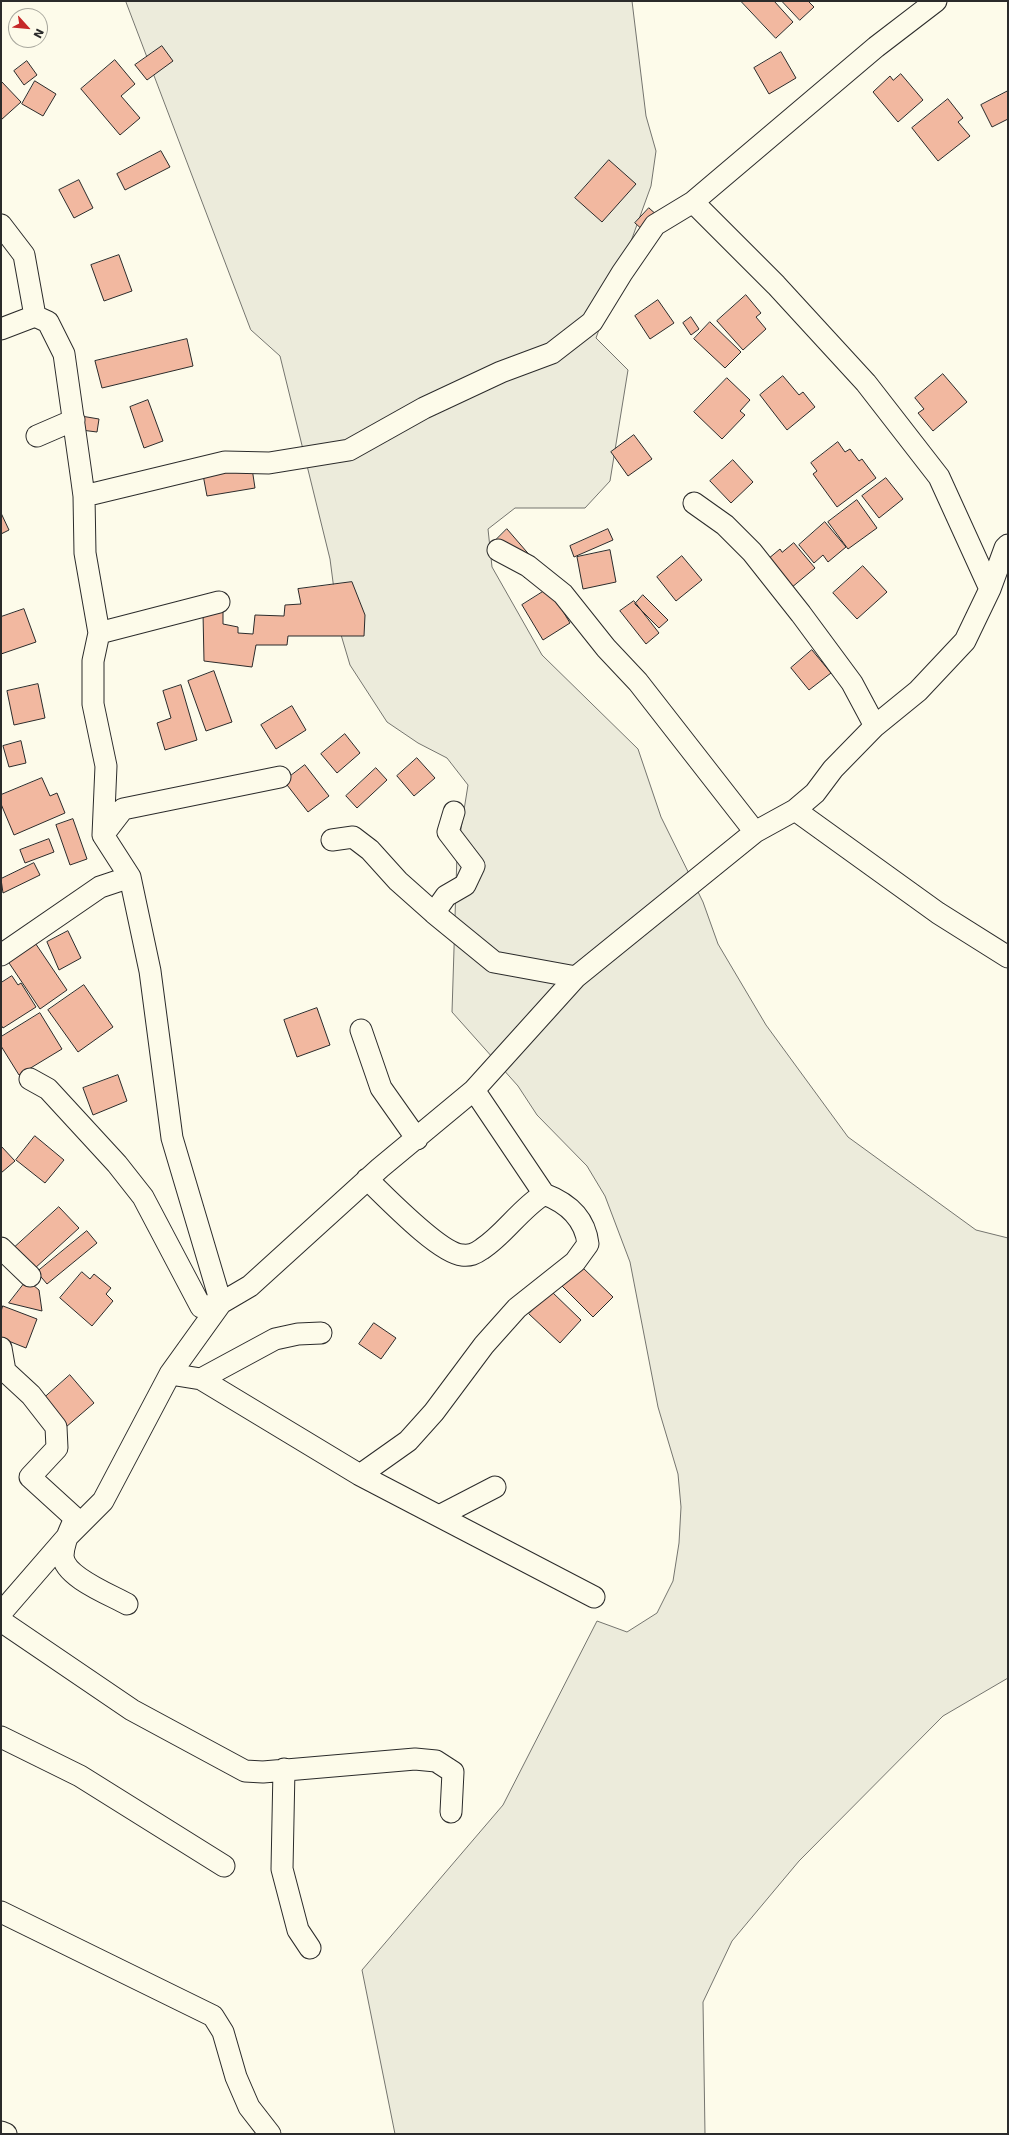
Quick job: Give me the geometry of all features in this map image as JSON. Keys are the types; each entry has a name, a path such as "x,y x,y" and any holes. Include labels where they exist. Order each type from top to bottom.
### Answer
{"street":[{"path":"84,496 225,462 270,463 349,450 424,408 501,372 552,353 592,322 622,273 655,225 693,202 876,47 936,1"},
{"path":"693,202 776,285 866,383 939,477 990,589"},
{"path":"1,225 24,255 35,316"},
{"path":"1,329 35,316 48,322 64,354 84,496 85,553 99,633 93,661 93,704 106,766 103,835 130,877 150,971 172,1138 220,1303"},
{"path":"38,436 74,420"},
{"path":"694,503 725,525 752,552 801,614 852,683 875,726"},
{"path":"30,1079 48,1089 117,1164 143,1197 201,1307 220,1303 250,1286 367,1179 474,1090 576,977 755,832 795,810 815,793 832,769 875,726 918,691 965,641 990,589 1005,548 1008,545"},
{"path":"498,550 528,566 563,594 606,648 638,682 755,832"},
{"path":"99,633 219,602"},
{"path":"103,835 123,810 280,777"},
{"path":"795,810 938,913 1008,957"},
{"path":"434,913 446,896 465,885 474,866 448,832 454,812"},
{"path":"332,840 353,837 370,850 398,881 434,913 494,962 576,977"},
{"path":"1,954 100,887 130,877"},
{"path":"361,1030 381,1088 416,1139"},
{"path":"360,1475 408,1441 434,1412 484,1346 517,1308 575,1262 588,1244 586,1230 577,1215 556,1199 544,1194 474,1090"},
{"path":"367,1179 439,1244 453,1253 461,1255 472,1255 483,1248 529,1204 544,1194"},
{"path":"1,1248 30,1276"},
{"path":"1,1613 66,1538 103,1501 170,1374 220,1303"},
{"path":"201,1379 275,1339 298,1334 321,1333"},
{"path":"1,1348 3,1370 31,1395 56,1427 57,1448 30,1477 75,1518 66,1538 63,1558 72,1574 127,1604"},
{"path":"170,1374 201,1379 360,1475 594,1597"},
{"path":"439,1516 494,1487"},
{"path":"1,1621 132,1710 245,1771 263,1772 415,1759 436,1761 453,1772 452,1812"},
{"path":"1,1738 80,1776 224,1866"},
{"path":"284,1769 282,1870 298,1930 310,1948"},
{"path":"1,1912 213,2016 223,2032 236,2077 249,2107 270,2134"},
{"path":"1,2132 6,2134"}],"shaded area":[{"path":"126,1 632,1 646,116 656,151 651,186 596,338 628,370 610,481 585,508 515,508 488,529 492,567 542,655 638,749 661,817 703,902 718,944 766,1025 848,1137 976,1230 1008,1238 1008,1678 943,1716 799,1861 732,1941 703,2002 705,2134 395,2134 362,1970 503,1805 597,1621 627,1632 657,1613 673,1581 679,1543 681,1507 678,1474 658,1407 630,1262 605,1196 587,1166 537,1115 518,1086 452,1012 457,854 468,785 447,758 418,743 387,722 350,665 339,628 330,559 280,356 251,330"}],"building":[{"path":"741,1 774,1 793,22 776,38"},
{"path":"782,1 808,1 814,7 800,20"},
{"path":"162,46 173,61 147,80 135,65"},
{"path":"781,52 796,78 769,94 754,68"},
{"path":"115,60 135,84 121,96 140,118 120,135 81,89"},
{"path":"27,61 37,75 24,85 14,71"},
{"path":"901,74 923,100 898,122 873,92 890,76 893,80"},
{"path":"1,81 21,102 1,120"},
{"path":"35,81 56,94 43,116 22,104"},
{"path":"1008,91 1008,119 992,127 981,105"},
{"path":"948,99 963,118 958,122 970,136 938,161 912,128"},
{"path":"161,151 170,167 125,190 117,174"},
{"path":"609,160 636,184 602,222 575,198"},
{"path":"79,180 93,208 74,218 59,190"},
{"path":"649,208 668,225 654,240 635,223"},
{"path":"119,255 132,291 104,301 91,265"},
{"path":"746,295 761,313 756,317 766,329 743,350 717,321"},
{"path":"658,300 674,323 650,339 635,316"},
{"path":"691,317 699,329 691,335 683,323"},
{"path":"710,322 741,352 725,368 694,339"},
{"path":"187,339 193,366 102,388 95,361"},
{"path":"943,374 967,402 933,431 918,413 924,409 915,398"},
{"path":"783,376 799,395 803,392 815,407 787,430 760,395"},
{"path":"727,378 750,400 740,411 745,415 722,439 694,412"},
{"path":"148,400 163,441 144,448 130,407"},
{"path":"75,415 99,419 97,432 73,429"},
{"path":"634,435 652,459 628,476 611,452"},
{"path":"838,442 845,452 850,449 859,461 862,459 876,478 837,507 813,474 817,471 811,463"},
{"path":"250,455 255,488 207,496 201,464"},
{"path":"733,460 753,482 731,503 710,481"},
{"path":"886,478 903,499 879,518 862,496"},
{"path":"857,500 877,528 848,549 828,522"},
{"path":"1,513 9,530 1,534"},
{"path":"825,522 846,547 828,562 823,555 814,563 799,545"},
{"path":"507,529 539,566 525,578 494,542"},
{"path":"608,529 613,540 574,557 570,546"},
{"path":"794,543 815,568 785,593 762,564 780,549 782,552"},
{"path":"610,550 616,582 583,589 577,557"},
{"path":"682,556 702,580 676,601 657,577"},
{"path":"863,566 887,592 857,619 833,593"},
{"path":"352,582 365,615 364,636 288,636 287,645 256,645 252,667 204,661 203,613 223,610 223,624 238,627 238,633 253,634 255,615 284,616 285,605 301,604 298,589"},
{"path":"549,588 570,623 543,640 522,605"},
{"path":"643,595 668,620 659,628 635,604"},
{"path":"634,601 659,633 646,644 620,611"},
{"path":"24,609 36,642 1,654 1,617"},
{"path":"812,650 831,673 809,690 791,668"},
{"path":"214,671 232,722 206,731 188,681"},
{"path":"38,684 45,718 14,725 7,691"},
{"path":"181,685 197,740 165,750 157,723 171,718 163,691"},
{"path":"292,706 306,730 276,749 261,725"},
{"path":"345,734 360,753 337,773 321,754"},
{"path":"21,741 26,763 9,767 3,746"},
{"path":"417,758 435,778 414,796 397,776"},
{"path":"305,765 329,796 308,812 284,781"},
{"path":"376,768 387,780 357,808 346,796"},
{"path":"42,778 50,796 57,793 65,813 14,835 1,804 1,795"},
{"path":"73,819 87,859 70,865 56,825"},
{"path":"49,839 54,852 25,863 20,850"},
{"path":"34,863 40,875 3,893 1,879"},
{"path":"25,928 67,990 40,1009 1,951"},
{"path":"68,931 81,958 59,970 47,942"},
{"path":"12,976 18,985 21,983 36,1007 3,1028 1,1025 1,983"},
{"path":"84,985 113,1027 78,1052 48,1010"},
{"path":"317,1008 330,1045 297,1057 284,1020"},
{"path":"40,1013 62,1049 19,1075 1,1046 1,1037"},
{"path":"118,1075 127,1101 93,1115 83,1088"},
{"path":"35,1136 64,1160 45,1183 16,1160"},
{"path":"1,1146 15,1161 1,1173"},
{"path":"59,1207 79,1228 34,1269 15,1247"},
{"path":"87,1231 97,1243 47,1284 37,1272"},
{"path":"581,1266 613,1297 593,1317 562,1286"},
{"path":"82,1272 90,1279 94,1274 111,1288 106,1294 113,1301 92,1326 60,1298"},
{"path":"27,1280 39,1290 42,1311 9,1303"},
{"path":"551,1291 581,1320 560,1343 529,1314"},
{"path":"3,1306 37,1319 26,1348 1,1338 1,1312"},
{"path":"374,1323 396,1338 381,1359 359,1344"},
{"path":"70,1375 94,1403 66,1427 43,1399"}]}
